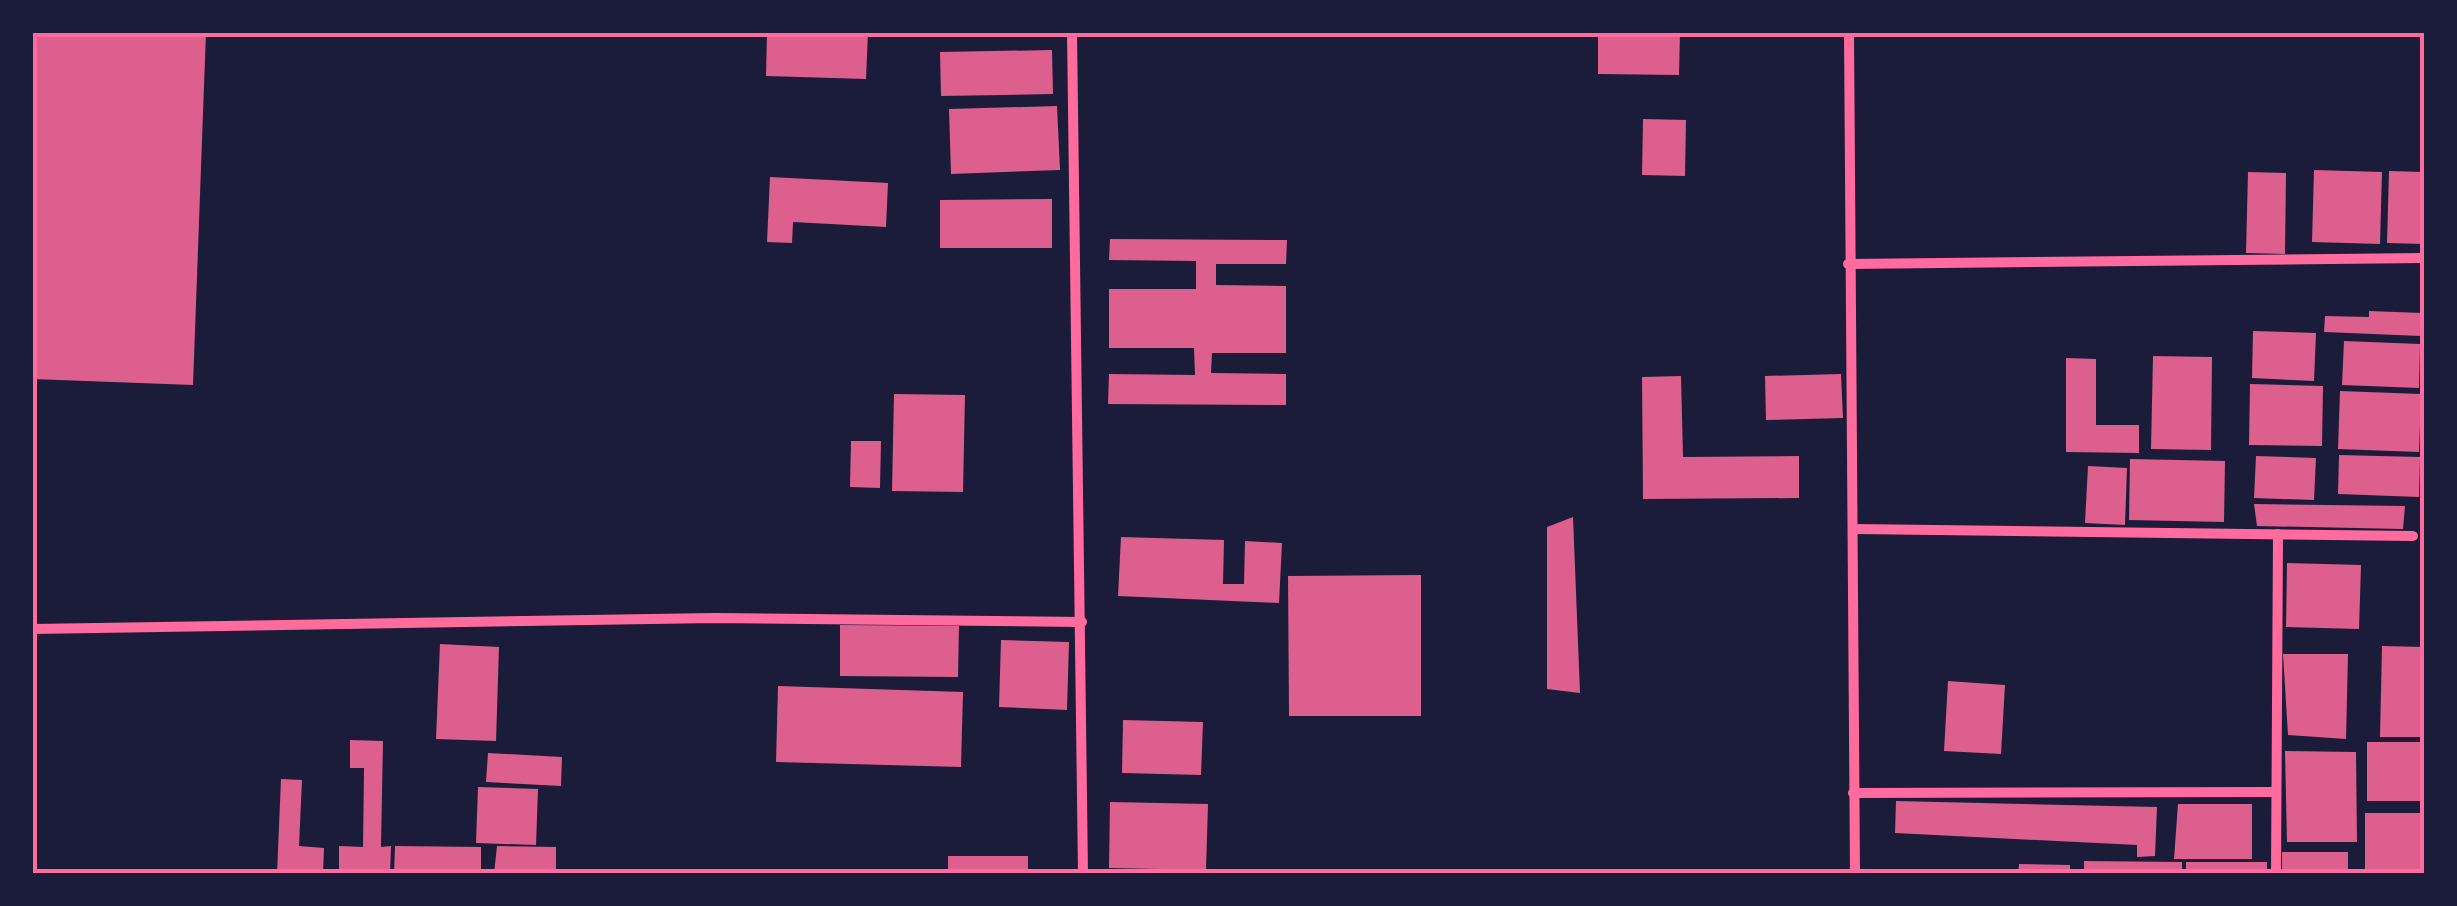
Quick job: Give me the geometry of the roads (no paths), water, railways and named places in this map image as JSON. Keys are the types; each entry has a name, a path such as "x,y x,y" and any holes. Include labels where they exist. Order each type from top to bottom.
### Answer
{"street":[{"path":"1072,32 1084,874"},
{"path":"1849,32 1848,264 1854,528 1850,610 1855,874"},
{"path":"1848,264 2424,258"},
{"path":"1854,528 2414,536"},
{"path":"2276,874 2278,534"},
{"path":"32,629 714,618 1082,622"},
{"path":"1853,793 2276,792"}]}
